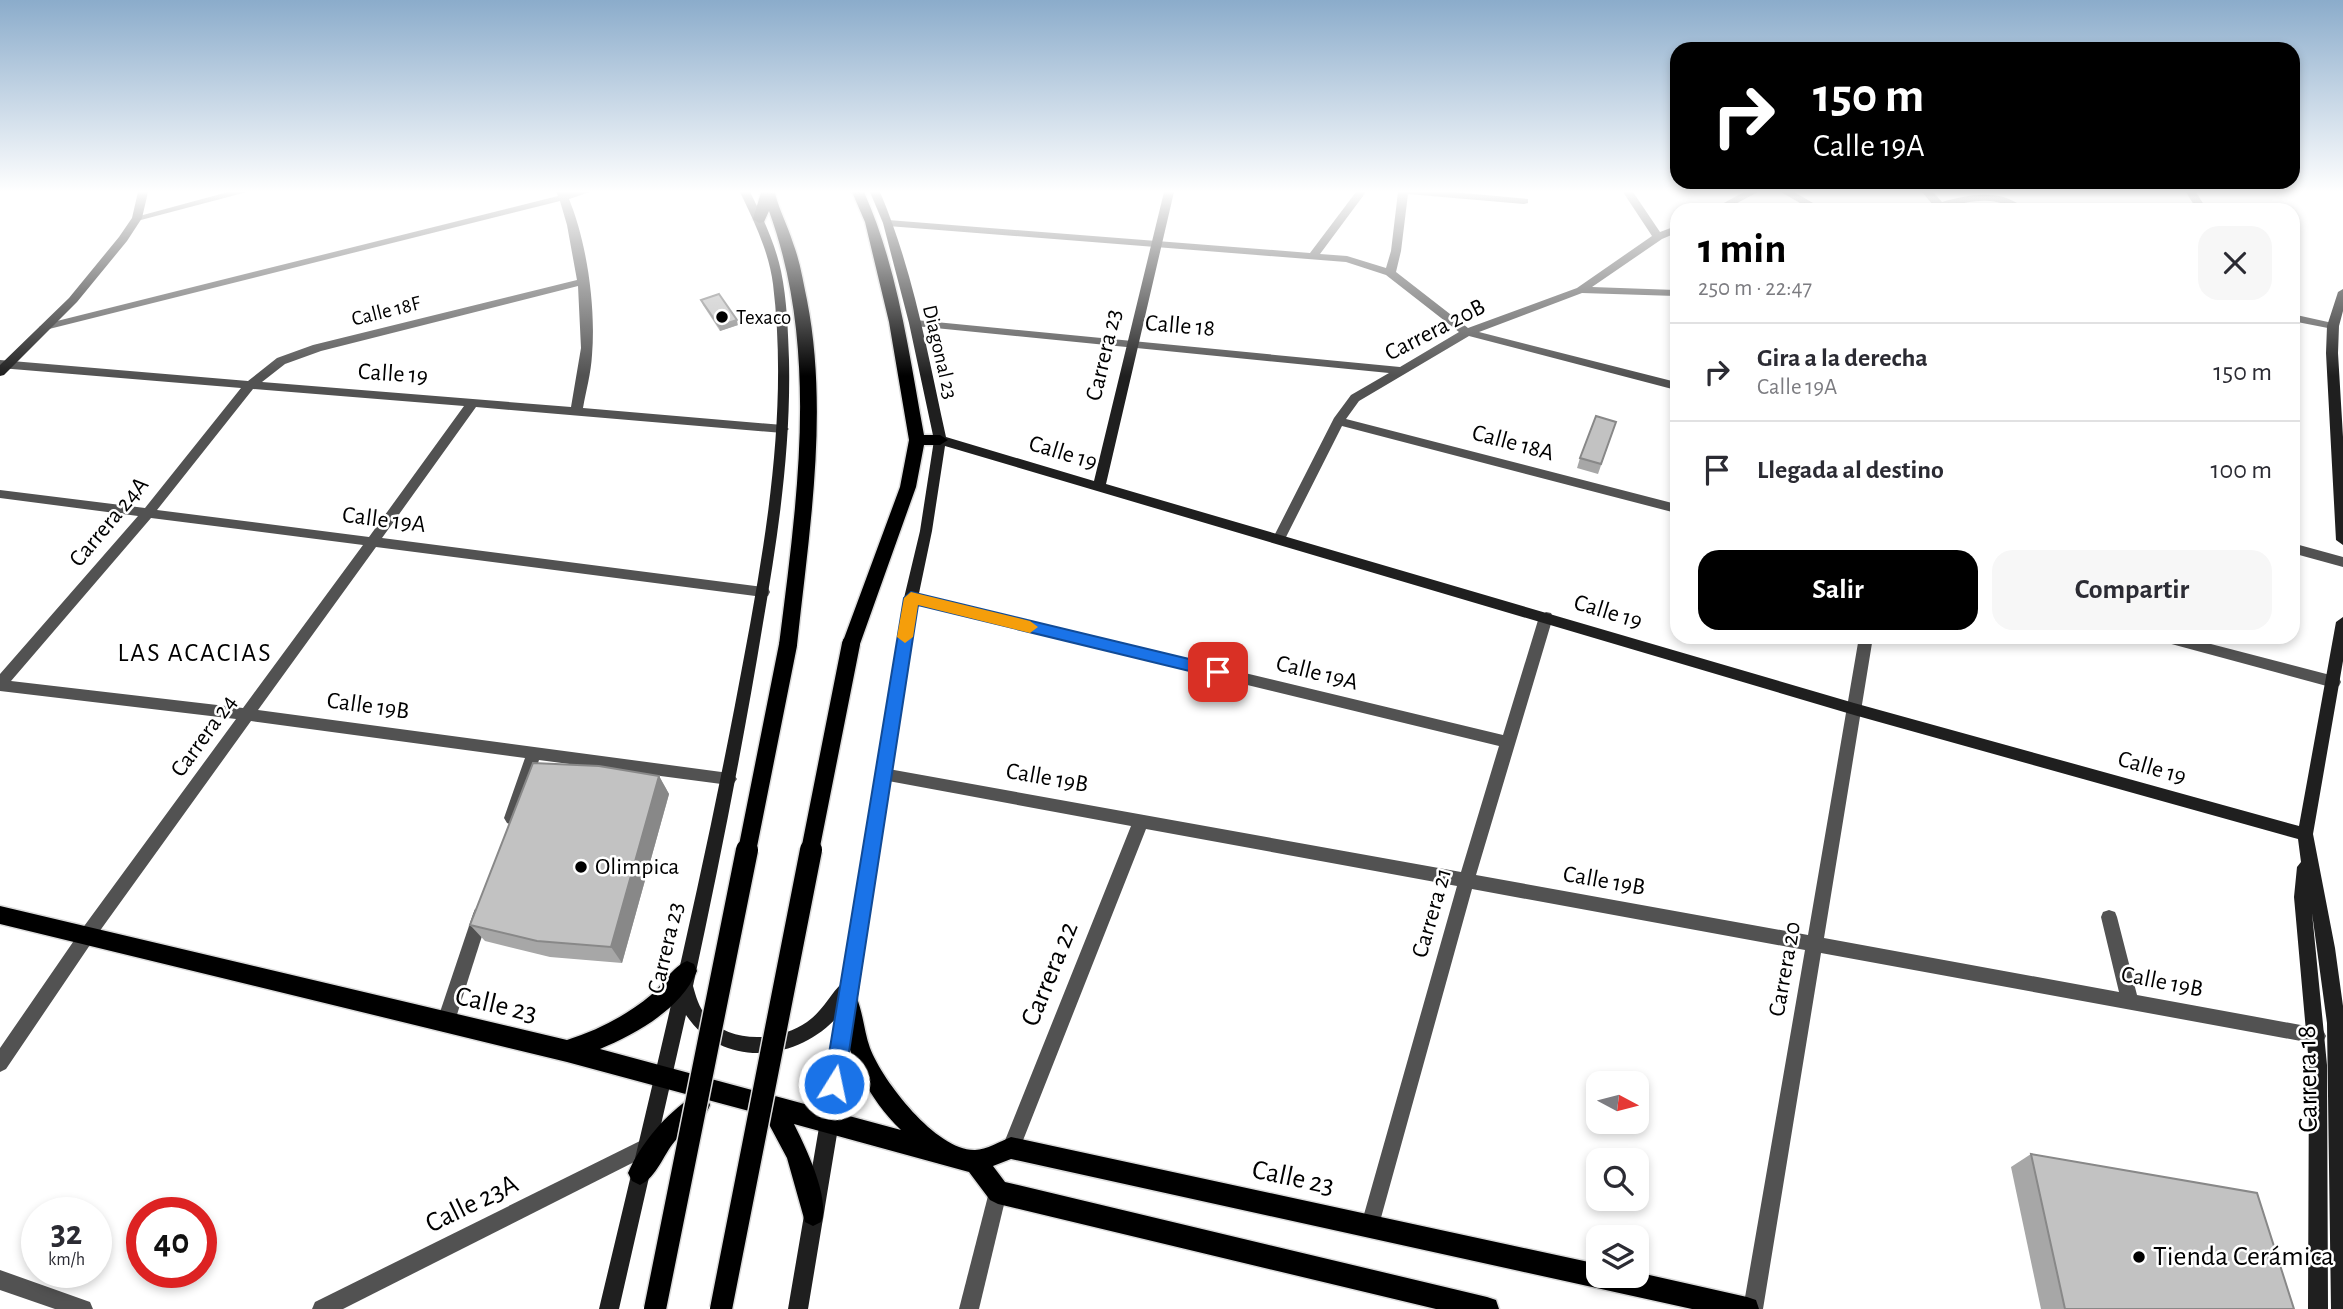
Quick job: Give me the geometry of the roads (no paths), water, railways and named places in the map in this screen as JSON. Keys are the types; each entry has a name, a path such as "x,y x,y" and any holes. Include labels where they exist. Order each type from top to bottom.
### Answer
{"main road":[{"path":"655,1309 788,645 801,527 807,430 803,309 790,253"},
{"path":"721,1309 852,644 908,487 917,440 896,322 879,253"},
{"path":"917,440 940,440"},
{"name":"Calle 23","path":"0,915 88,934 445,1024 567,1051 976,1162"},
{"path":"567,1051 628,1026 655,1007 686,976"},
{"path":"850,992 853,1030 866,1068 898,1114 943,1153"},
{"path":"640,1173 652,1153 682,1118 721,1093"},
{"path":"771,1106 801,1162 813,1214"},
{"path":"1011,1148 976,1162 999,1192 1487,1309"},
{"name":"Calle 23","path":"1011,1148 1586,1273"},
{"name":"Calle 23","path":"1649,1287 1747,1309"}],"street":[{"path":"3,367 73,300 110,253"},
{"path":"45,327 334,253"},
{"path":"576,412 588,330 577,253"},
{"path":"770,253 778,280 783,346 783,429"},
{"name":"Diagonal 23","path":"896,253 915,323 940,440"},
{"name":"Carrera 23","path":"1099,488 1155,253"},
{"path":"1284,253 1347,259 1390,273 1467,332 1670,384"},
{"path":"1390,273 1395,253"},
{"name":"Carrera 20B","path":"1279,538 1338,421 1355,398 1467,332 1581,290 1635,253"},
{"name":"Calle 18F","path":"248,386 281,361 317,348 581,282"},
{"path":"1581,290 1670,293"},
{"path":"2343,292 2333,326 2332,352 2343,540"},
{"path":"2300,319 2333,326"},
{"name":"Calle 18","path":"915,323 1399,370"},
{"name":"Calle 19","path":"3,367 783,429"},
{"name":"Carrera 24A","path":"0,685 146,514 248,386"},
{"name":"Carrera 24","path":"0,1063 88,934 250,715 473,403"},
{"name":"Calle 18A","path":"1338,421 1670,507"},
{"name":"Carrera 23","path":"609,1309 664,1077 729,779 762,592 783,429"},
{"path":"798,1309 830,1122 911,598 926,531 940,440"},
{"name":"Calle 19","path":"940,440 2305,842"},
{"name":"Calle 19A","path":"0,494 762,592"},
{"path":"2300,550 2343,562"},
{"name":"Calle 19A","path":"911,598 1507,742"},
{"name":"Carrera 21","path":"1370,1225 1466,881 1546,617"},
{"name":"Carrera 18","path":"2318,1309 2317,1036 2302,897 2305,842 2343,622"},
{"name":"Carrera 20","path":"1753,1309 1865,644"},
{"path":"2190,644 2334,682"},
{"name":"Calle 19B","path":"0,685 250,715 729,779"},
{"path":"508,831 534,753"},
{"name":"Calle 19B","path":"883,774 2317,1036"},
{"name":"Carrera 22","path":"1011,1148 1141,821"},
{"name":"Carrera 18","path":"2305,842 2333,983 2336,1023 2340,1309"},
{"path":"445,1024 487,896"},
{"path":"2109,917 2130,1001"},
{"path":"686,976 690,1006 705,1030 732,1042 757,1045 783,1042 807,1032 828,1016 850,992"},
{"name":"Calle 23A","path":"322,1309 646,1147"},
{"path":"969,1309 999,1192"},
{"path":"0,1280 83,1309"}],"place":[{"name":"Texaco","path":"722,317"},
{"name":"Olimpica","path":"581,867"},
{"name":"Tienda Cerámica","path":"2139,1257"}],"district":[{"name":"LAS ACACIAS","path":"195,653"}]}
